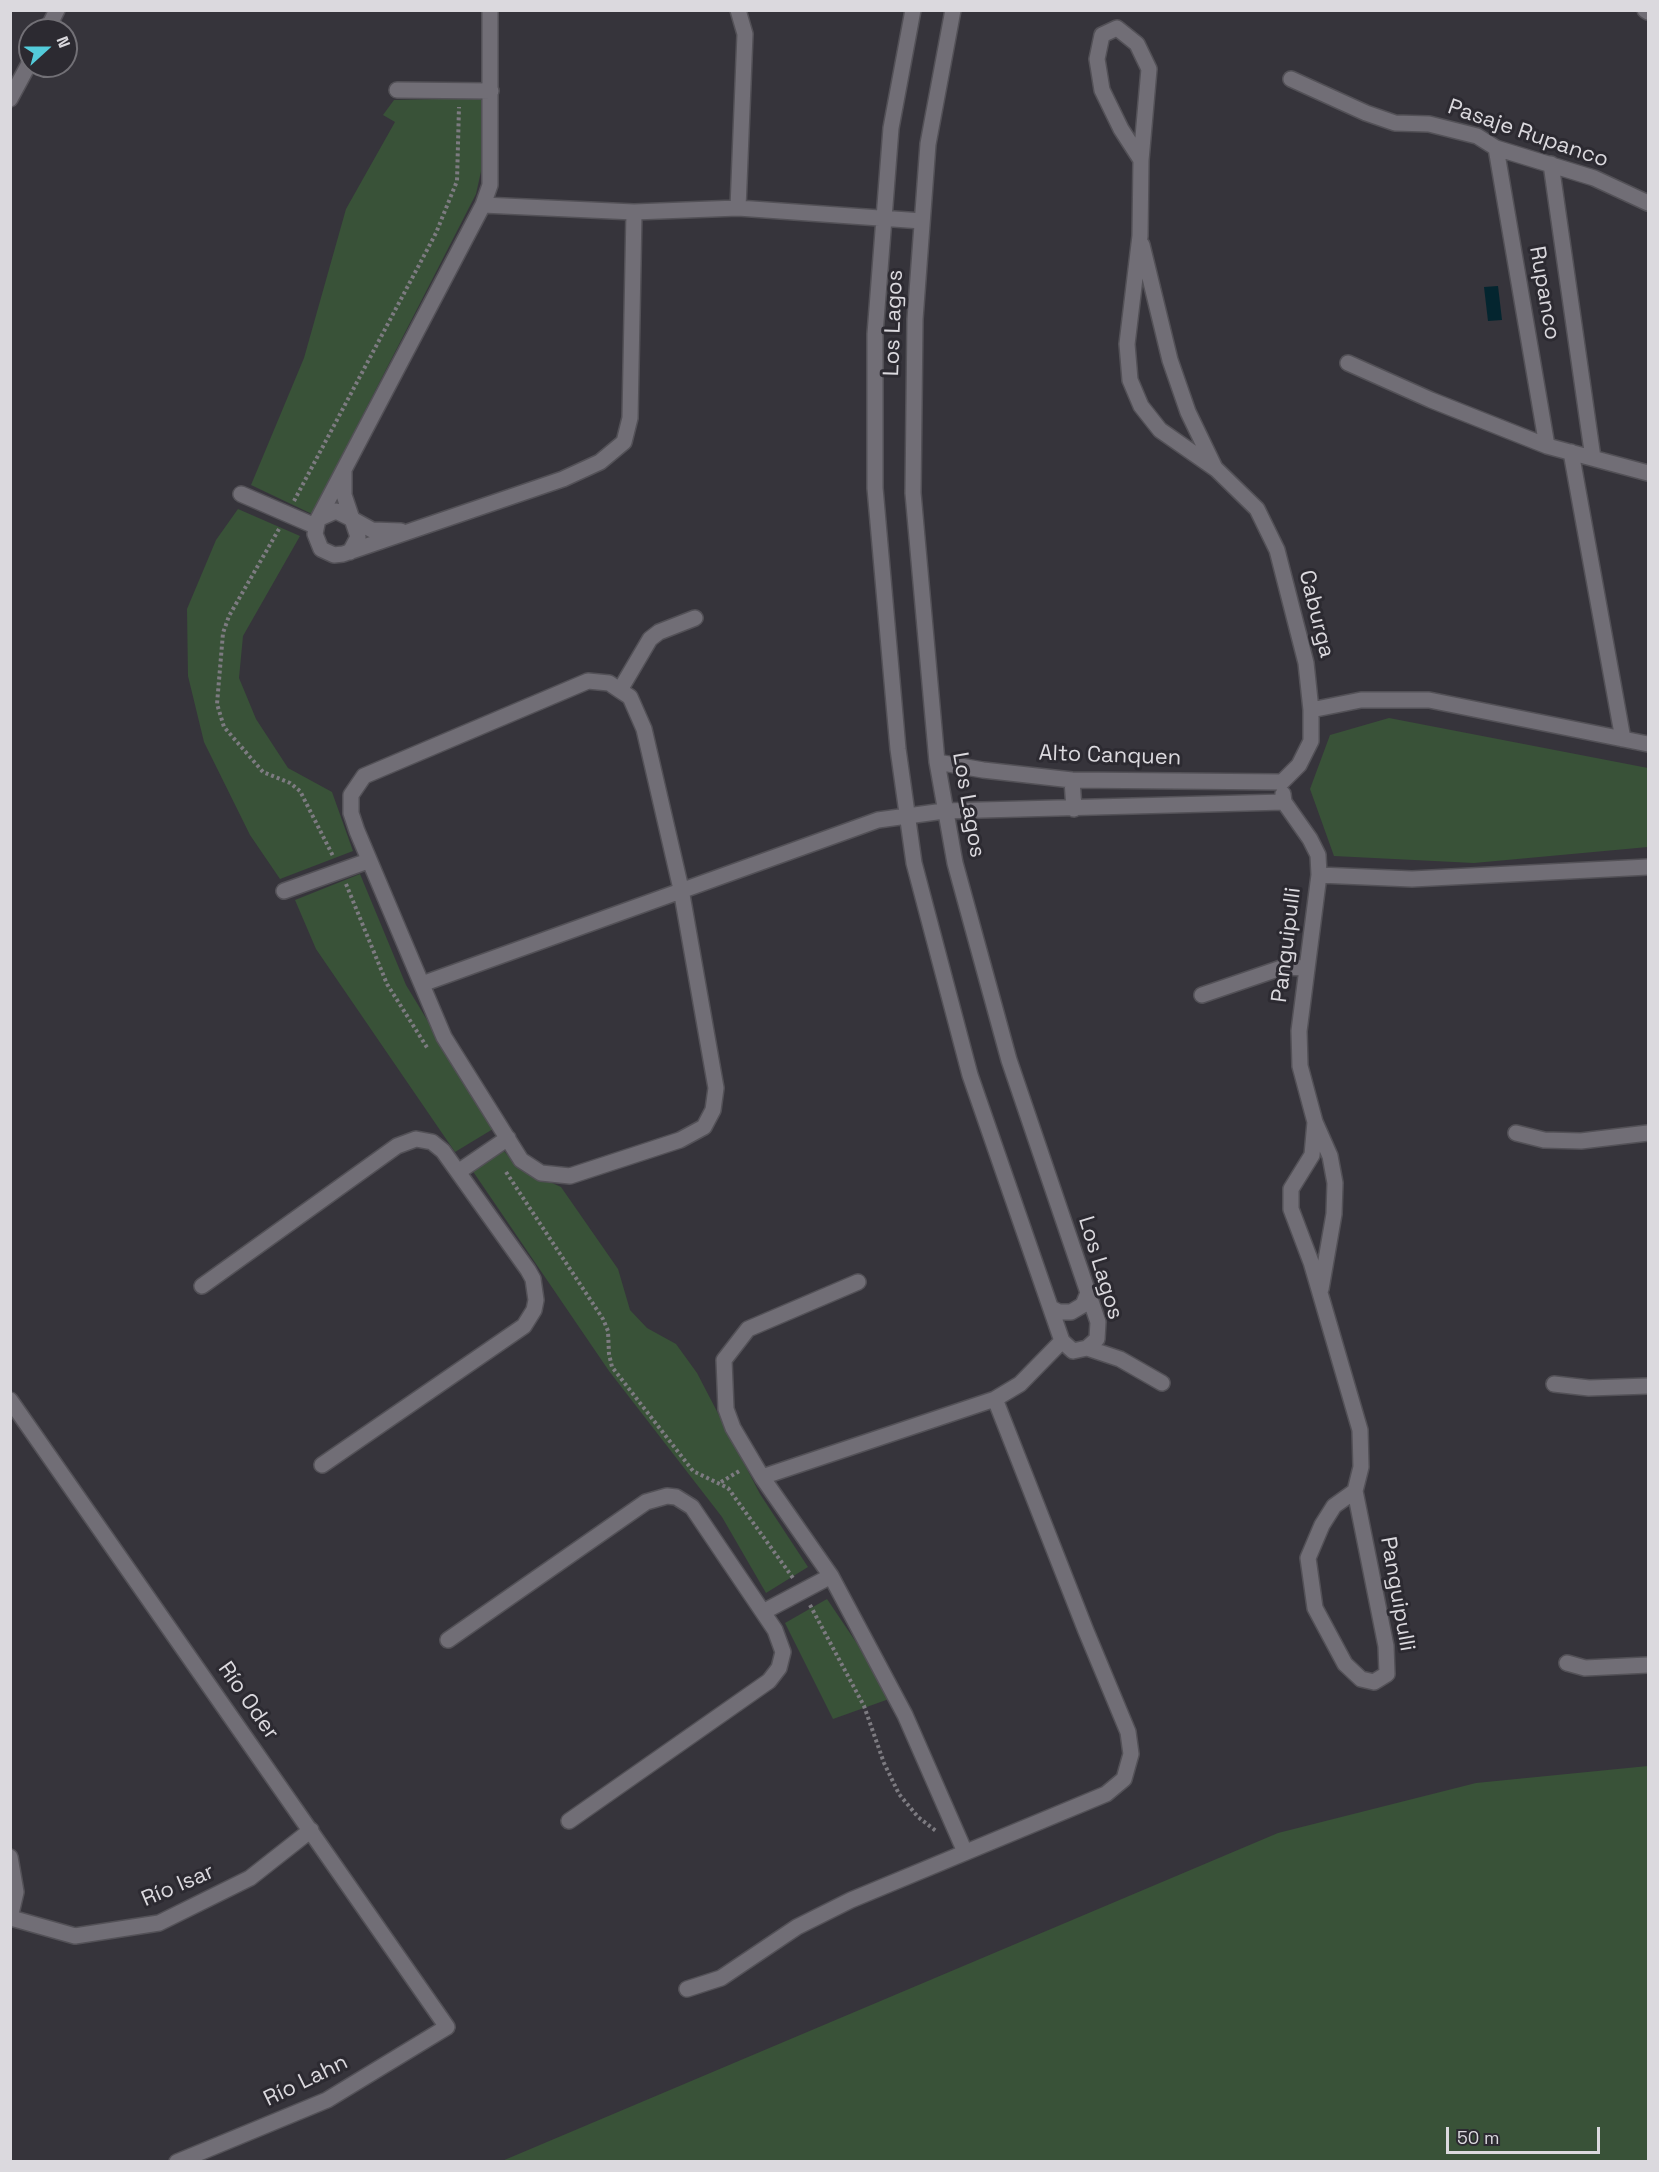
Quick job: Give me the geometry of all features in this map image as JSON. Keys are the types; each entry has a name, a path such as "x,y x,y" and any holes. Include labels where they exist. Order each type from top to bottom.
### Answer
{"street":[{"path":"490,10 490,185 483,205 316,522 316,542 321,549 334,555 350,552 563,479 600,462 624,442 630,418 634,212"},
{"path":"738,10 745,34 738,208"},
{"name":"Los Lagos","path":"913,10 891,128 875,334 875,488 898,749 914,863 970,1075 1062,1341 1074,1351 1087,1348 1097,1338 1098,1322 1008,1060 954,863 937,762 913,493 915,319 928,144 953,10"},
{"name":"Caburga","path":"1141,160 1121,129 1102,90 1097,59 1102,35 1117,28 1137,44 1149,69 1141,160 1140,236 1127,344 1130,380 1141,406 1160,430 1216,469 1257,509 1277,550 1306,663 1311,710 1311,741 1299,765 1282,782"},
{"path":"10,99 21,78"},
{"name":"Pasaje Rupanco","path":"1291,79 1366,113 1395,123 1429,124 1477,136 1496,148 1594,178 1648,202"},
{"path":"397,90 491,91"},
{"name":"Rupanco","path":"1496,148 1547,446"},
{"name":"Rupanco","path":"1551,164 1593,458"},
{"path":"483,205 634,212 738,208 922,221"},
{"name":"Caburga","path":"1140,236 1170,360 1188,412 1216,469"},
{"path":"1348,363 1431,400 1547,446 1648,473"},
{"path":"1571,452 1623,739"},
{"path":"345,466 344,495 358,537 350,552"},
{"path":"241,494 288,514 316,522 336,511 372,530 413,531"},
{"path":"620,690 650,639 659,632 695,618"},
{"path":"588,681 609,683 630,697 644,729 681,889 716,1088 713,1110 704,1127 680,1140 570,1176 542,1173 521,1160 444,1037 368,861 351,813 351,795 364,776 588,681"},
{"path":"1311,710 1361,700 1429,700 1648,744"},
{"name":"Alto Canquen","path":"937,762 983,770 1072,780 1282,782"},
{"path":"1072,780 1074,809"},
{"path":"422,984 843,831 908,814 944,811 1284,802 1282,782"},
{"name":"Panguipulli","path":"1284,802 1310,838 1318,855 1319,875 1299,1031 1300,1066 1315,1122 1330,1156 1335,1183 1334,1214 1321,1294"},
{"path":"284,891 368,861"},
{"path":"1319,875 1412,879 1648,867"},
{"path":"1202,995 1284,967 1306,968"},
{"name":"Panguipulli","path":"1315,1122 1312,1155 1291,1189 1291,1209 1321,1294 1360,1430 1361,1467 1355,1491 1386,1646 1387,1674 1374,1682 1361,1679 1346,1664 1320,1618 1316,1608 1308,1558 1322,1525 1334,1506 1355,1491"},
{"path":"1516,1133 1544,1140 1581,1141 1648,1133"},
{"path":"458,1172 508,1138"},
{"path":"202,1286 406,1141 416,1139 432,1142 443,1151 533,1279 536,1289 534,1310 517,1333 322,1465"},
{"path":"858,1282 748,1329 724,1360 726,1409 762,1478 831,1575 905,1715 965,1852"},
{"path":"1051,1308 1059,1312 1071,1312 1083,1305 1088,1293"},
{"path":"762,1478 995,1399 1020,1384 1062,1341"},
{"path":"1087,1348 1120,1359 1162,1383"},
{"path":"1554,1384 1589,1388 1648,1386"},
{"path":"687,1989 721,1978 771,1943 824,1913 1113,1790 1127,1773 1131,1754 1128,1732 995,1399"},
{"name":"Río Oder","path":"10,1400 447,2027"},
{"path":"448,1640 646,1502 660,1497 676,1497 692,1507 763,1612 782,1644 782,1660 775,1675 569,1821"},
{"path":"763,1612 831,1575"},
{"path":"1567,1663 1585,1668 1648,1665"},
{"name":"Río Isar","path":"10,1918 75,1936 159,1923 250,1878 310,1830"},
{"path":"10,1857 16,1892 10,1918"},
{"name":"Río Lahn","path":"177,2162 327,2100 447,2027"}],"path":[{"path":"430,1052 387,984 340,871 300,791 290,783 263,772 224,727 217,704 223,633 229,616 288,514 440,223 457,181 459,91"},
{"path":"491,1149 603,1319 608,1331 612,1367 693,1471 728,1488 802,1591 864,1706 884,1763 899,1794 918,1817 965,1852"}],"green space":[{"path":"483,98 482,167 476,194 312,514 251,485 304,358 346,209 395,122 383,115 394,100"},
{"path":"238,509 300,536 243,636 239,678 256,719 288,768 332,792 353,851 280,879 250,835 204,742 188,676 187,609 216,540"},
{"path":"1389,718 1648,768 1648,847 1474,863 1334,856 1310,789 1330,735"},
{"path":"360,874 406,985 493,1129 455,1152 316,949 295,900"},
{"path":"503,1150 519,1168 561,1187 618,1269 630,1310 647,1328 676,1344 697,1373 760,1494 808,1567 766,1593 722,1517 609,1371 472,1170"},
{"path":"827,1599 858,1645 889,1699 833,1719 785,1623"},
{"path":"1648,1766 1648,2161 502,2161 1278,1833 1476,1783"}],"water":[{"path":"1498,286 1502,320 1488,321 1484,287"}]}
